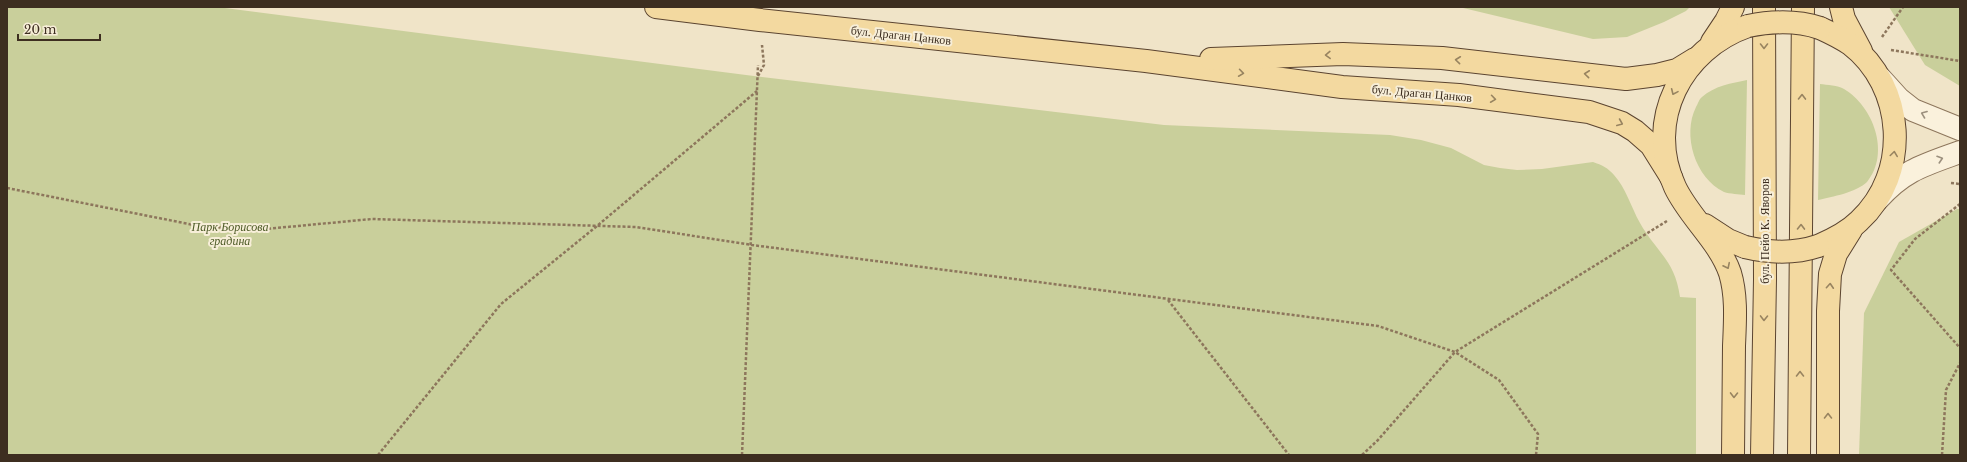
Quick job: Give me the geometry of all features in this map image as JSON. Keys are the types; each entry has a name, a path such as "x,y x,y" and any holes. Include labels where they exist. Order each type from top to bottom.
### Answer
{"main road":[{"name":"бул. Драган Цанков","path":"656,7 760,20 1146,61 1342,87 1459,95 1590,112 1622,123 1635,131 1651,145 1671,177"},
{"path":"1732,7 1726,22 1710,44 1681,76 1674,92 1666,118 1664,141 1671,177 1682,200 1715,247 1730,274 1735,306 1733,455"},
{"name":"бул. Пейо К. Яворов","path":"1762,455 1765,279 1764,7"},
{"path":"1799,455 1803,7"},
{"path":"1841,7 1844,19 1864,58"},
{"path":"1710,44 1729,33 1748,26 1782,21 1798,22 1820,28 1845,41 1864,58 1878,75 1892,108 1895,141 1890,171 1874,203 1854,226 1836,254 1830,274 1828,311 1828,455"},
{"name":"бул. Драган Цанков","path":"1146,61 1343,54 1442,58 1626,79 1657,76 1677,70 1695,59"},
{"path":"1690,210 1716,234 1745,247 1780,252 1818,246 1830,241 1854,226"}],"street":[{"path":"1878,75 1899,100 1913,110 1960,129"},
{"path":"1874,203 1898,178 1913,170 1960,152"}],"path":[{"path":"1879,42 1903,7"},
{"path":"1890,50 1960,61"},
{"path":"742,455 752,245 758,65"},
{"path":"378,455 501,304 597,226 757,91"},
{"path":"7,188 199,226 255,230 372,219 636,227 752,245 1378,326 1455,352 1498,380 1538,434 1536,455"},
{"path":"1960,204 1914,239 1891,270 1960,348"},
{"path":"1362,455 1378,440 1455,352 1667,220"},
{"path":"1168,300 1289,455"},
{"path":"1942,455 1946,390 1960,363"}],"green space":[{"name":"Парк Борисова градина","path":"7,7 217,7 746,75 1164,125 1390,135 1421,140 1451,148 1484,165 1517,170 1542,169 1593,162 1609,170 1622,186 1646,233 1670,265 1678,284 1680,297 1696,298 1696,455 7,455"},
{"path":"1459,7 1690,7 1686,11 1664,22 1627,37 1593,39"},
{"path":"1889,7 1960,7 1960,86 1925,65"},
{"path":"1747,80 1745,195 1724,192 1705,177 1694,155 1690,130 1692,118 1701,98 1712,90"},
{"path":"1820,84 1836,86 1844,89 1863,107 1870,118 1875,131 1878,144 1878,158 1874,170 1863,186 1837,196 1818,200"},
{"path":"1957,209 1960,209 1960,455 1859,455 1864,313 1899,242"}]}
